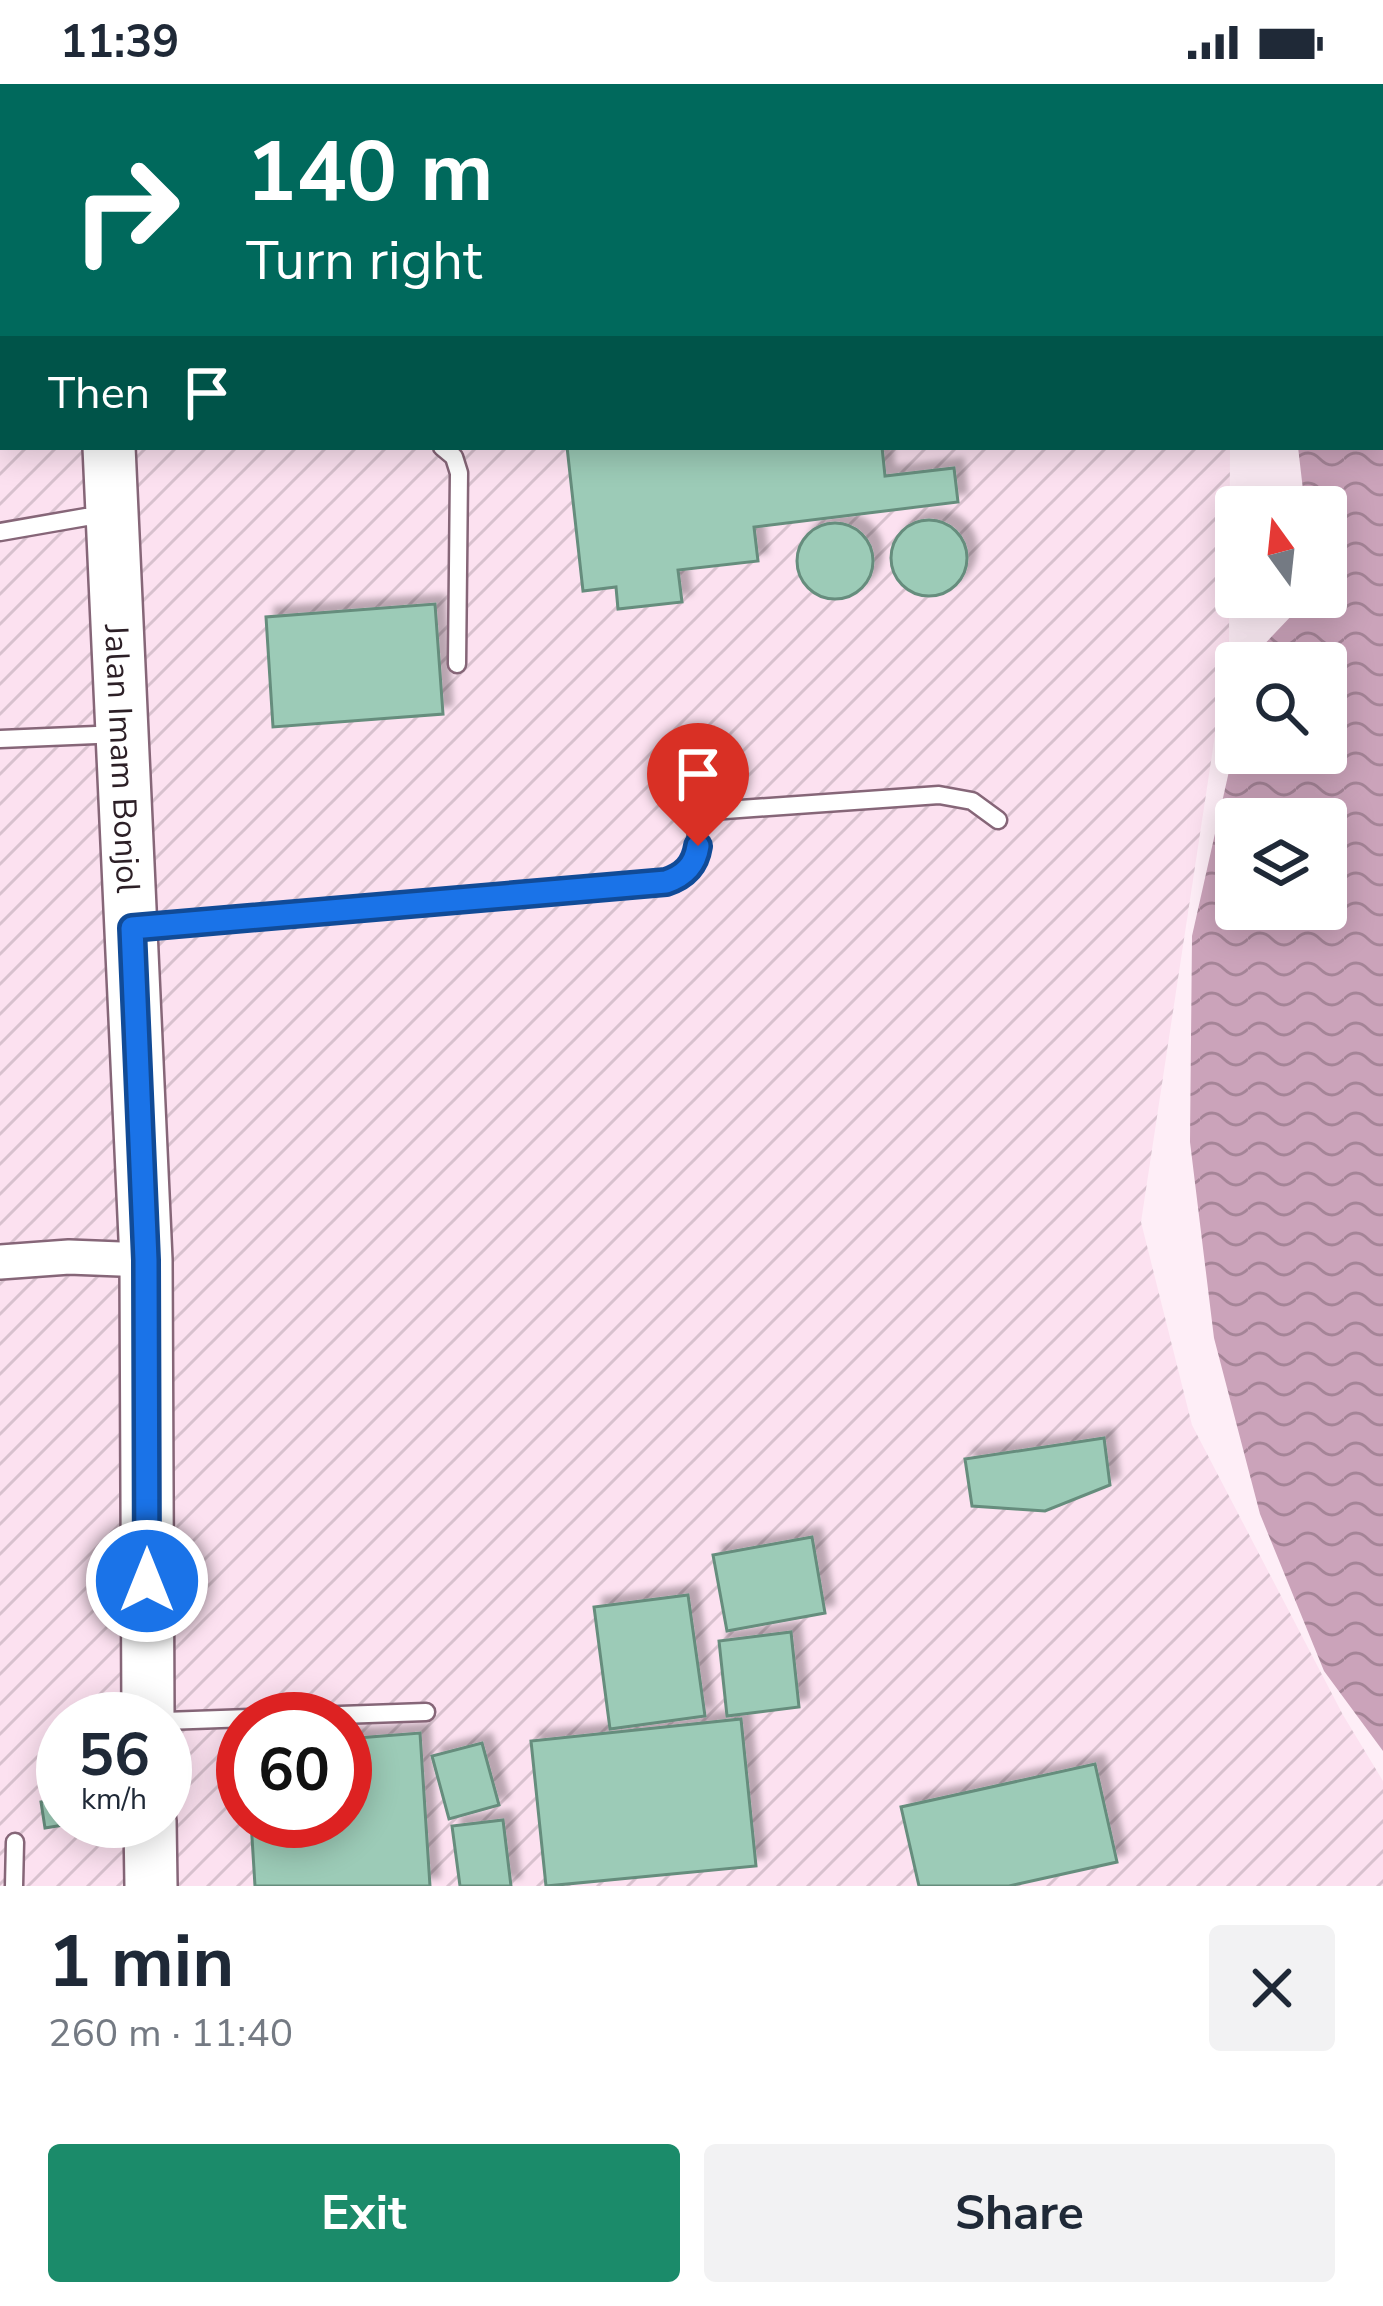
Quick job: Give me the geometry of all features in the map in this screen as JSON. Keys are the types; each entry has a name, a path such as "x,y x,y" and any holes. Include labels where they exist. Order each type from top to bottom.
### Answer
{"main road":[{"name":"Jalan Imam Bonjol","path":"109,450 146,1260 148,1692"},
{"path":"150,1848 151,1886"}],"street":[{"path":"0,1262 69,1256 146,1260"}],"lane":[{"path":"446,450 454,457 459,473 458,664"},
{"path":"0,532 86,517 114,519"},
{"path":"0,739 120,734"},
{"path":"132,928 679,878 696,859 699,737"},
{"path":"698,812 953,795 972,801 998,820"},
{"path":"192,1719 426,1712"},
{"path":"14,1886 15,1842"}],"shaded area":[{"path":"0,450 1230,450 1230,486 1215,486 1215,618 1229,618 1229,642 1215,642 1215,735 1141,1222 1192,1425 1343,1715 1383,1781 1383,1886 0,1886"}],"water":[{"path":"1298,450 1383,450 1383,1751 1324,1671 1260,1514 1214,1338 1190,1142 1192,936 1215,834 1215,930 1347,930 1347,798 1223,798 1228,774 1347,774 1347,642 1266,642 1289,618 1347,618 1347,486 1303,486"}],"building":[{"path":"567,450 882,450 885,476 954,468 958,502 754,527 758,561 678,570 682,602 618,609 616,587 583,591"},
{"path":"929,520 956,531 967,558 956,585 929,596 902,585 891,558 902,531"},
{"path":"835,523 862,534 873,561 862,588 835,599 808,588 797,561 808,534"},
{"path":"435,604 443,714 273,727 266,617"},
{"path":"1104,1438 1110,1485 1045,1511 972,1506 965,1459"},
{"path":"812,1537 825,1613 727,1631 713,1555"},
{"path":"688,1595 705,1716 610,1729 594,1607"},
{"path":"791,1632 799,1707 727,1716 719,1641"},
{"path":"741,1719 756,1866 546,1886 531,1741"},
{"path":"420,1733 430,1886 255,1886 253,1848 372,1848 372,1737"},
{"path":"482,1743 499,1805 449,1819 432,1756"},
{"path":"1095,1764 1117,1862 1009,1886 919,1886 901,1807"},
{"path":"503,1820 511,1886 460,1886 452,1826"}],"route":[{"path":"147,1581 146,1260 132,928 666,882 687,871 698,846"}]}
